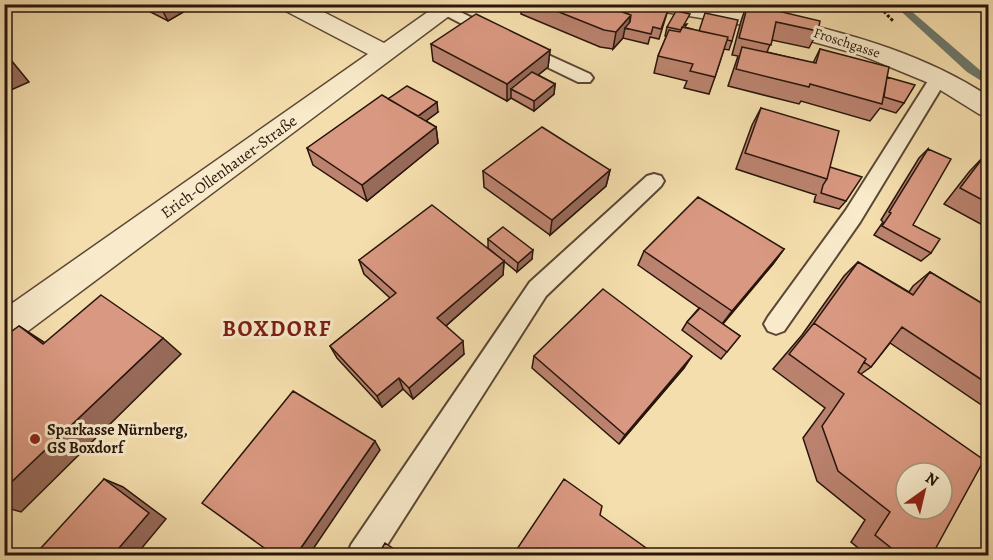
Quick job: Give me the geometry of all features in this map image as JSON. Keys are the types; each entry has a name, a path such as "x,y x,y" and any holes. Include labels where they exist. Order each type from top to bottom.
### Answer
{"street":[{"path":"290,4 386,54"},
{"name":"Froschgasse","path":"659,4 749,17 843,39 939,77 988,108"},
{"name":"Erich-Ollenhauer-Straße","path":"4,329 450,7"}],"lane":[{"path":"450,7 584,78"},
{"path":"776,324 853,216 939,77"},
{"path":"362,555 538,289 654,181"}],"building":[{"path":"539,4 604,4 631,15 616,32 604,30"},
{"path":"625,4 639,4 668,10 661,29 653,27 651,34 625,28 630,22 631,15 622,12"},
{"path":"748,4 820,21 818,31 776,22 771,45 739,38"},
{"path":"676,11 690,14 681,30 667,27"},
{"path":"705,13 738,20 732,41 727,40 728,37 699,31"},
{"path":"476,14 550,50 507,84 431,44"},
{"path":"682,27 728,37 715,77 690,71 693,64 658,56 669,30 680,32"},
{"path":"742,47 816,63 820,49 889,67 882,104 810,84 809,87 736,69"},
{"path":"4,54 11,60 4,63"},
{"path":"532,72 555,84 534,101 511,89"},
{"path":"887,77 915,85 904,103 884,97"},
{"path":"407,86 437,102 418,116 388,99"},
{"path":"382,95 436,127 362,185 307,148"},
{"path":"761,108 839,131 827,179 745,153"},
{"path":"542,127 610,170 552,220 483,171"},
{"path":"928,149 951,159 913,225 940,239 931,253 882,226"},
{"path":"985,155 988,157 988,203 960,188"},
{"path":"830,167 862,177 846,201 821,193"},
{"path":"698,197 784,249 732,311 644,251"},
{"path":"432,205 504,261 437,318 463,341 409,388 399,378 377,396 330,346 396,293 359,260"},
{"path":"503,227 533,250 518,263 488,239"},
{"path":"858,262 913,295 930,272 988,307 988,384 902,327 871,367 864,362 866,359 814,323"},
{"path":"603,289 692,356 625,435 534,356"},
{"path":"101,295 163,338 4,489 4,337 19,326 43,344"},
{"path":"700,308 740,336 727,352 687,322"},
{"path":"814,323 866,359 858,372 984,460 954,515 954,461 894,461 894,521 951,521 932,555 900,555 875,535 890,512 838,471 822,426 844,394 789,354"},
{"path":"293,391 375,441 296,555 274,555 202,503"},
{"path":"104,479 149,513 113,555 51,555 41,548"},
{"path":"564,479 602,506 600,515 656,555 513,555"},
{"path":"385,543 403,555 378,555"}],"waterway":[{"path":"897,4 971,70 988,82"}],"place":[{"name":"Sparkasse Nürnberg, GS Boxdorf","path":"35,439"}],"district":[{"name":"BOXDORF","path":"277,329"}]}
